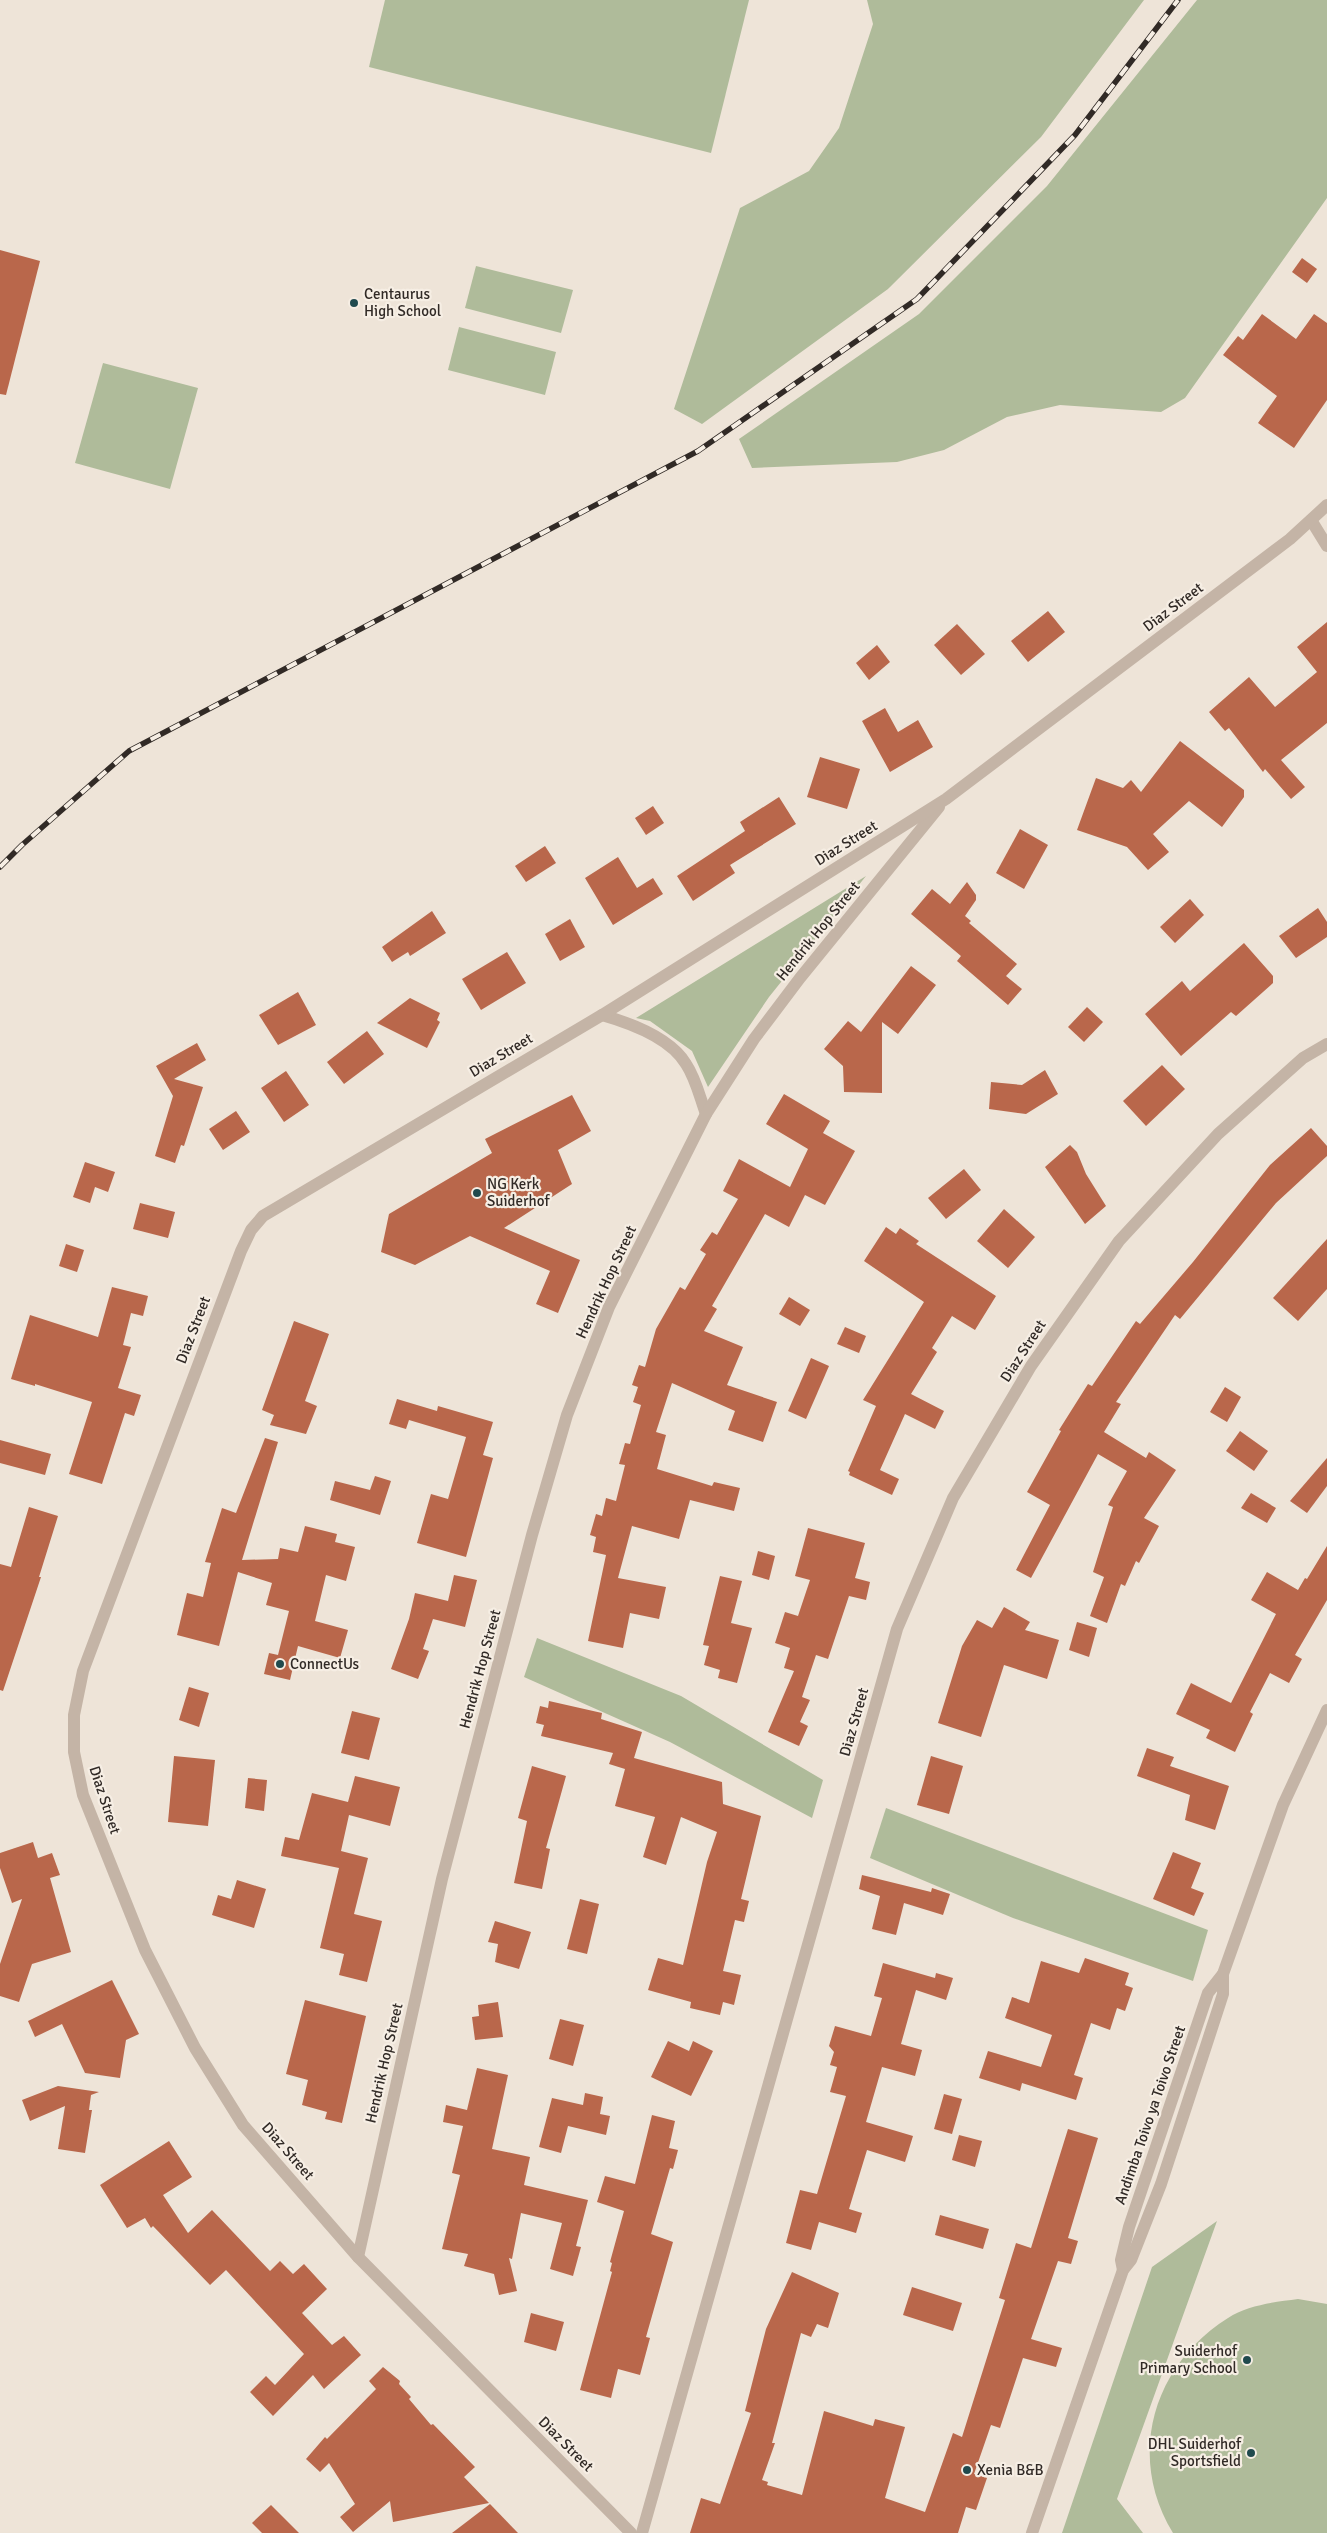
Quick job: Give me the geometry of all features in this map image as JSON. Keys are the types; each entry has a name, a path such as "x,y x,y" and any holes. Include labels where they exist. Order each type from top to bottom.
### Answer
{"street":[{"name":"Diaz Street","path":"631,2533 358,2257 244,2125 195,2048 145,1950 83,1795 74,1752 74,1715 83,1671 237,1260 251,1230 263,1216 602,1015 946,799 1290,539 1327,505"},
{"path":"1311,520 1327,546"},
{"name":"Hendrik Hop Street","path":"358,2257 442,1879 532,1535 567,1415 609,1307 706,1114 754,1039 800,978 946,799"},
{"path":"602,1015 634,1024 660,1039 686,1063 706,1114"},
{"name":"Diaz Street","path":"642,2533 897,1629 953,1498 1031,1366 1118,1241 1218,1134 1303,1058 1327,1044"},
{"name":"Andimba Toivo ya Toivo Street","path":"1032,2533 1123,2270 1131,2260 1154,2201 1205,2053 1224,1994 1222,1974 1283,1805 1327,1710"}],"green space":[{"path":"385,0 749,0 711,153 369,67"},
{"path":"867,0 1144,0 1041,137 888,289 702,424 674,409 740,208 809,171 839,128 873,24"},
{"path":"1197,0 1327,0 1327,198 1185,398 1161,412 1060,405 1007,417 944,450 897,462 752,468 739,439 919,314 1047,186"},
{"path":"476,266 573,290 561,333 465,308"},
{"path":"459,327 556,352 545,395 448,370"},
{"path":"103,363 198,388 170,489 75,463"},
{"path":"866,876 769,997 708,1087 692,1051 650,1021 636,1018"},
{"path":"537,1638 681,1696 823,1780 812,1818 670,1742 524,1677"},
{"path":"886,1808 1208,1930 1193,1981 1013,1918 870,1858"},
{"path":"1217,2221 1117,2499 1143,2533 1062,2533 1152,2267"},
{"name":"DHL Suiderhof Sportsfield","path":"1298,2299 1327,2304 1327,2533 1173,2533 1159,2504 1151,2474 1150,2444 1155,2414 1165,2386 1181,2361 1202,2338 1228,2318 1253,2307"}],"building":[{"path":"0,250 40,261 6,395 0,394"},
{"path":"1302,258 1317,269 1307,283 1292,272"},
{"path":"1262,314 1296,339 1314,314 1327,323 1327,400 1294,448 1258,423 1277,396 1223,355 1238,336 1243,340"},
{"path":"1048,611 1065,632 1028,662 1011,641"},
{"path":"1327,622 1327,723 1281,760 1305,787 1291,799 1265,769 1263,772 1229,728 1225,731 1209,712 1249,677 1275,707 1317,672 1297,647"},
{"path":"957,624 985,654 961,675 934,645"},
{"path":"877,645 890,662 869,680 856,663"},
{"path":"885,708 898,732 918,720 933,747 890,772 862,721"},
{"path":"1180,741 1244,790 1244,797 1222,827 1189,801 1153,834 1169,852 1148,870 1127,847 1077,830 1096,778 1123,788 1131,780 1141,792"},
{"path":"820,757 860,769 847,809 807,797"},
{"path":"779,797 796,824 730,865 735,873 693,901 677,876 745,831 740,822"},
{"path":"653,806 664,823 646,835 635,818"},
{"path":"1020,829 1048,845 1024,889 996,873"},
{"path":"545,846 556,863 526,882 515,866"},
{"path":"618,857 637,888 653,878 663,894 613,925 585,878"},
{"path":"967,882 976,895 976,900 965,916 971,921 969,923 1017,964 1006,976 1022,989 1008,1005 957,961 961,956 911,914 932,889 950,904"},
{"path":"1190,899 1204,915 1175,943 1160,927"},
{"path":"1318,908 1327,922 1327,937 1296,958 1279,936"},
{"path":"432,911 446,933 410,956 408,952 392,962 382,947"},
{"path":"570,919 585,947 560,961 545,934"},
{"path":"1244,943 1273,976 1273,983 1236,1016 1231,1012 1181,1056 1145,1014 1182,981 1190,991"},
{"path":"507,952 526,983 481,1010 462,979"},
{"path":"911,966 936,985 898,1034 882,1022 882,1093 844,1092 843,1066 824,1049 848,1021 861,1032"},
{"path":"298,992 316,1025 278,1045 259,1015"},
{"path":"410,998 440,1013 437,1020 440,1022 427,1048 377,1023"},
{"path":"1087,1007 1103,1022 1084,1042 1068,1027"},
{"path":"367,1031 384,1054 344,1084 327,1062"},
{"path":"197,1043 206,1060 174,1079 203,1087 184,1146 181,1145 175,1163 155,1156 173,1096 156,1066"},
{"path":"1162,1065 1185,1089 1146,1126 1123,1101"},
{"path":"1045,1070 1058,1094 1026,1114 989,1109 991,1082 1022,1085"},
{"path":"286,1071 309,1105 284,1122 261,1088"},
{"path":"784,1094 830,1121 823,1133 855,1151 825,1205 805,1195 789,1227 765,1214 712,1306 717,1309 704,1331 743,1347 727,1385 777,1402 763,1442 728,1430 735,1411 672,1383 656,1432 666,1435 657,1469 712,1486 714,1482 740,1488 734,1511 690,1500 679,1539 632,1526 618,1578 666,1587 659,1619 630,1613 623,1648 588,1641 606,1555 593,1552 596,1537 590,1535 596,1514 602,1516 606,1498 616,1501 625,1465 619,1464 625,1443 630,1444 641,1405 633,1402 638,1387 632,1385 639,1365 645,1367 656,1329 680,1287 685,1290 706,1254 700,1250 712,1232 717,1235 738,1199 723,1191 739,1159 790,1187 808,1149 766,1124"},
{"path":"572,1095 591,1131 558,1150 572,1184 504,1228 580,1260 558,1313 536,1304 550,1271 470,1236 415,1265 381,1252 389,1214 492,1153 485,1139"},
{"path":"236,1111 250,1132 223,1150 209,1129"},
{"path":"1311,1128 1327,1146 1327,1156 1276,1203 1180,1319 1175,1315 1116,1402 1121,1404 1104,1432 1146,1458 1149,1452 1176,1470 1144,1518 1159,1526 1139,1563 1136,1561 1125,1586 1121,1584 1107,1623 1090,1616 1104,1577 1093,1572 1113,1507 1108,1505 1127,1471 1098,1454 1031,1578 1016,1570 1050,1505 1027,1492 1061,1431 1059,1430 1088,1384 1092,1386 1136,1321 1140,1324 1193,1262 1270,1165"},
{"path":"1070,1145 1077,1152 1086,1174 1106,1206 1085,1224 1045,1167"},
{"path":"85,1162 115,1172 108,1192 95,1187 90,1203 73,1197"},
{"path":"964,1169 981,1190 946,1219 928,1198"},
{"path":"140,1203 175,1212 168,1238 133,1229"},
{"path":"1004,1209 1035,1237 1008,1268 977,1241"},
{"path":"886,1227 896,1234 900,1228 919,1241 916,1244 996,1296 975,1330 952,1316 932,1348 937,1352 911,1394 944,1411 935,1429 905,1414 880,1470 899,1479 892,1495 849,1475 850,1472 848,1471 876,1406 863,1400 924,1302 864,1261"},
{"path":"1327,1239 1327,1289 1298,1321 1273,1298"},
{"path":"66,1244 84,1250 77,1272 59,1266"},
{"path":"112,1287 148,1296 143,1316 131,1313 123,1345 131,1347 118,1388 141,1395 134,1416 125,1413 102,1484 69,1474 92,1402 35,1384 35,1386 11,1379 30,1315 98,1337"},
{"path":"789,1297 810,1310 800,1326 779,1314"},
{"path":"294,1321 329,1334 305,1401 317,1406 306,1434 270,1425 274,1415 262,1410"},
{"path":"845,1327 866,1336 859,1353 837,1344"},
{"path":"811,1358 829,1366 806,1419 788,1411"},
{"path":"1225,1387 1241,1397 1227,1422 1210,1412"},
{"path":"397,1399 437,1411 438,1406 493,1422 483,1455 493,1458 466,1557 417,1543 431,1494 448,1499 466,1437 409,1420 406,1429 389,1424"},
{"path":"1240,1431 1268,1451 1254,1471 1226,1451"},
{"path":"265,1438 278,1442 242,1560 278,1559 280,1548 298,1552 305,1526 337,1534 335,1542 355,1547 346,1581 326,1575 315,1621 348,1630 340,1658 298,1646 290,1680 264,1674 269,1653 278,1655 289,1611 266,1605 272,1583 238,1572 219,1646 177,1635 187,1593 203,1597 211,1563 205,1562 222,1508 236,1513"},
{"path":"0,1440 51,1454 45,1475 0,1463"},
{"path":"1327,1458 1327,1486 1307,1513 1290,1501"},
{"path":"375,1476 391,1481 380,1515 330,1500 335,1481 370,1490"},
{"path":"1251,1493 1276,1508 1267,1523 1241,1508"},
{"path":"29,1507 58,1516 39,1577 41,1577 3,1691 0,1690 0,1564 11,1567"},
{"path":"808,1528 865,1543 855,1578 870,1582 866,1600 849,1596 828,1659 816,1655 802,1697 810,1700 800,1722 808,1726 799,1746 768,1732 794,1671 784,1668 790,1648 775,1643 785,1612 798,1616 810,1580 795,1576"},
{"path":"1327,1546 1327,1600 1295,1655 1302,1659 1289,1683 1270,1673 1250,1712 1253,1714 1235,1752 1206,1738 1210,1730 1176,1714 1191,1683 1231,1703 1276,1614 1251,1600 1267,1572 1298,1590"},
{"path":"758,1551 775,1556 769,1580 752,1575"},
{"path":"454,1575 477,1580 465,1627 433,1619 423,1649 429,1651 418,1679 391,1669 409,1619 415,1593 448,1601"},
{"path":"720,1576 742,1581 731,1623 752,1628 737,1683 718,1678 720,1670 704,1665 709,1646 703,1645"},
{"path":"1004,1607 1030,1622 1025,1630 1059,1640 1047,1679 1004,1665 981,1737 938,1723 962,1646 977,1620 992,1628"},
{"path":"1077,1622 1097,1628 1089,1657 1069,1650"},
{"path":"189,1687 209,1693 199,1727 179,1720"},
{"path":"549,1701 602,1713 601,1719 642,1732 634,1758 722,1782 723,1804 761,1816 741,1899 749,1901 744,1922 735,1920 723,1971 741,1975 734,2005 723,2002 720,2015 690,2008 691,2002 648,1990 658,1958 683,1965 707,1862 717,1832 681,1817 666,1865 643,1857 655,1817 615,1806 625,1769 609,1764 613,1753 541,1736 544,1725 536,1723 540,1706 548,1708"},
{"path":"352,1711 380,1718 369,1760 341,1753"},
{"path":"1147,1748 1174,1757 1170,1766 1229,1786 1215,1830 1185,1820 1190,1795 1137,1776"},
{"path":"174,1756 215,1760 208,1826 168,1822"},
{"path":"931,1756 963,1766 949,1814 917,1805"},
{"path":"532,1766 566,1776 546,1848 550,1849 542,1889 514,1883 527,1821 518,1818"},
{"path":"355,1776 400,1787 390,1826 349,1815 341,1851 368,1858 354,1914 382,1921 367,1982 339,1975 344,1954 320,1948 339,1868 281,1856 285,1837 299,1840 312,1793 348,1802"},
{"path":"248,1778 267,1780 264,1811 245,1808"},
{"path":"33,1842 38,1858 52,1853 60,1875 50,1878 71,1952 32,1964 19,2002 0,1996 0,1964 22,1899 12,1903 0,1868 0,1853"},
{"path":"1173,1852 1201,1863 1191,1888 1204,1893 1194,1916 1153,1899"},
{"path":"862,1875 931,1892 932,1888 950,1894 943,1915 904,1903 896,1935 872,1929 880,1896 859,1889"},
{"path":"237,1880 266,1889 254,1928 212,1915 218,1895 231,1899"},
{"path":"580,1899 599,1904 587,1954 567,1949"},
{"path":"495,1921 531,1932 519,1969 495,1962 498,1944 488,1942"},
{"path":"1085,1958 1129,1973 1125,1985 1133,1988 1125,2011 1117,2008 1110,2030 1091,2023 1074,2075 1083,2078 1076,2100 1022,2083 1020,2091 979,2078 988,2051 1041,2067 1052,2035 1005,2018 1012,1997 1029,2003 1041,1961 1079,1973"},
{"path":"883,1963 935,1978 936,1973 953,1978 946,2000 916,1990 901,2044 922,2050 915,2076 882,2067 866,2122 913,2136 905,2162 867,2150 849,2209 862,2213 856,2233 819,2222 811,2250 786,2243 800,2190 817,2194 846,2096 830,2092 837,2067 830,2065 834,2052 829,2046 835,2026 871,2036 882,1998 874,1996"},
{"path":"112,1980 139,2034 126,2040 120,2078 85,2073 62,2024 35,2037 28,2021"},
{"path":"305,2000 366,2016 342,2123 325,2119 327,2112 302,2105 308,2080 286,2074"},
{"path":"498,2002 503,2037 475,2040 472,2017 479,2016 478,2005"},
{"path":"560,2019 584,2025 573,2066 549,2059"},
{"path":"668,2041 689,2051 693,2041 713,2051 691,2096 651,2077"},
{"path":"477,2068 508,2075 492,2149 530,2157 524,2185 588,2200 576,2246 581,2247 573,2276 550,2269 562,2223 521,2213 512,2259 509,2258 517,2291 499,2295 494,2274 464,2266 468,2254 442,2249 460,2175 452,2173 463,2126 443,2122 446,2105 467,2110"},
{"path":"58,2086 99,2092 91,2095 89,2110 92,2110 85,2153 58,2149 65,2106 30,2121 22,2100"},
{"path":"585,2093 603,2097 600,2114 610,2116 606,2135 568,2126 561,2153 539,2147 552,2098 583,2105"},
{"path":"944,2094 962,2099 952,2134 934,2129"},
{"path":"652,2115 675,2121 669,2148 678,2150 673,2169 670,2168 651,2234 673,2242 646,2337 650,2338 640,2375 618,2369 611,2398 580,2390 612,2272 610,2271 612,2263 610,2262 624,2211 597,2202 605,2176 635,2184"},
{"path":"1068,2129 1098,2138 1068,2238 1078,2241 1071,2264 1058,2261 1031,2339 1062,2348 1056,2367 1023,2358 1000,2428 991,2425 974,2474 987,2478 976,2510 966,2507 958,2533 690,2533 701,2498 720,2504 751,2413 745,2411 766,2329 792,2272 839,2293 828,2328 817,2324 811,2337 801,2333 772,2443 775,2443 762,2480 768,2482 767,2485 802,2495 824,2411 873,2426 875,2419 905,2427 885,2498 925,2512 953,2433 962,2437 1005,2300 999,2298 1016,2243 1031,2248"},
{"path":"959,2135 982,2141 975,2167 952,2160"},
{"path":"169,2141 192,2177 163,2195 188,2233 212,2210 270,2271 280,2261 293,2274 304,2264 327,2289 302,2313 332,2345 344,2336 361,2355 324,2389 313,2375 273,2416 250,2392 266,2376 275,2385 304,2354 226,2270 210,2285 153,2226 151,2228 145,2218 127,2228 100,2185"},
{"path":"940,2215 989,2229 983,2249 935,2235"},
{"path":"912,2287 962,2303 953,2331 903,2315"},
{"path":"531,2313 564,2322 556,2351 524,2342"},
{"path":"383,2367 400,2381 399,2384 411,2397 409,2399 431,2425 433,2424 475,2467 464,2477 489,2503 393,2522 390,2501 353,2532 340,2517 355,2504 329,2463 320,2472 306,2459 325,2437 327,2439 376,2389 369,2381"},
{"path":"490,2504 518,2533 452,2533"},
{"path":"271,2505 299,2533 262,2533 252,2523"}],"railway":[{"path":"0,867 22,845 129,751 698,451 917,299 1075,135 1178,0"}],"place":[{"name":"Centaurus High School","path":"354,303"},
{"name":"NG Kerk Suiderhof","path":"477,1193"},
{"name":"ConnectUs","path":"280,1664"},
{"name":"Suiderhof Primary School","path":"1247,2360"},
{"name":"DHL Suiderhof Sportsfield","path":"1251,2453"},
{"name":"Xenia B&B","path":"967,2470"}]}
